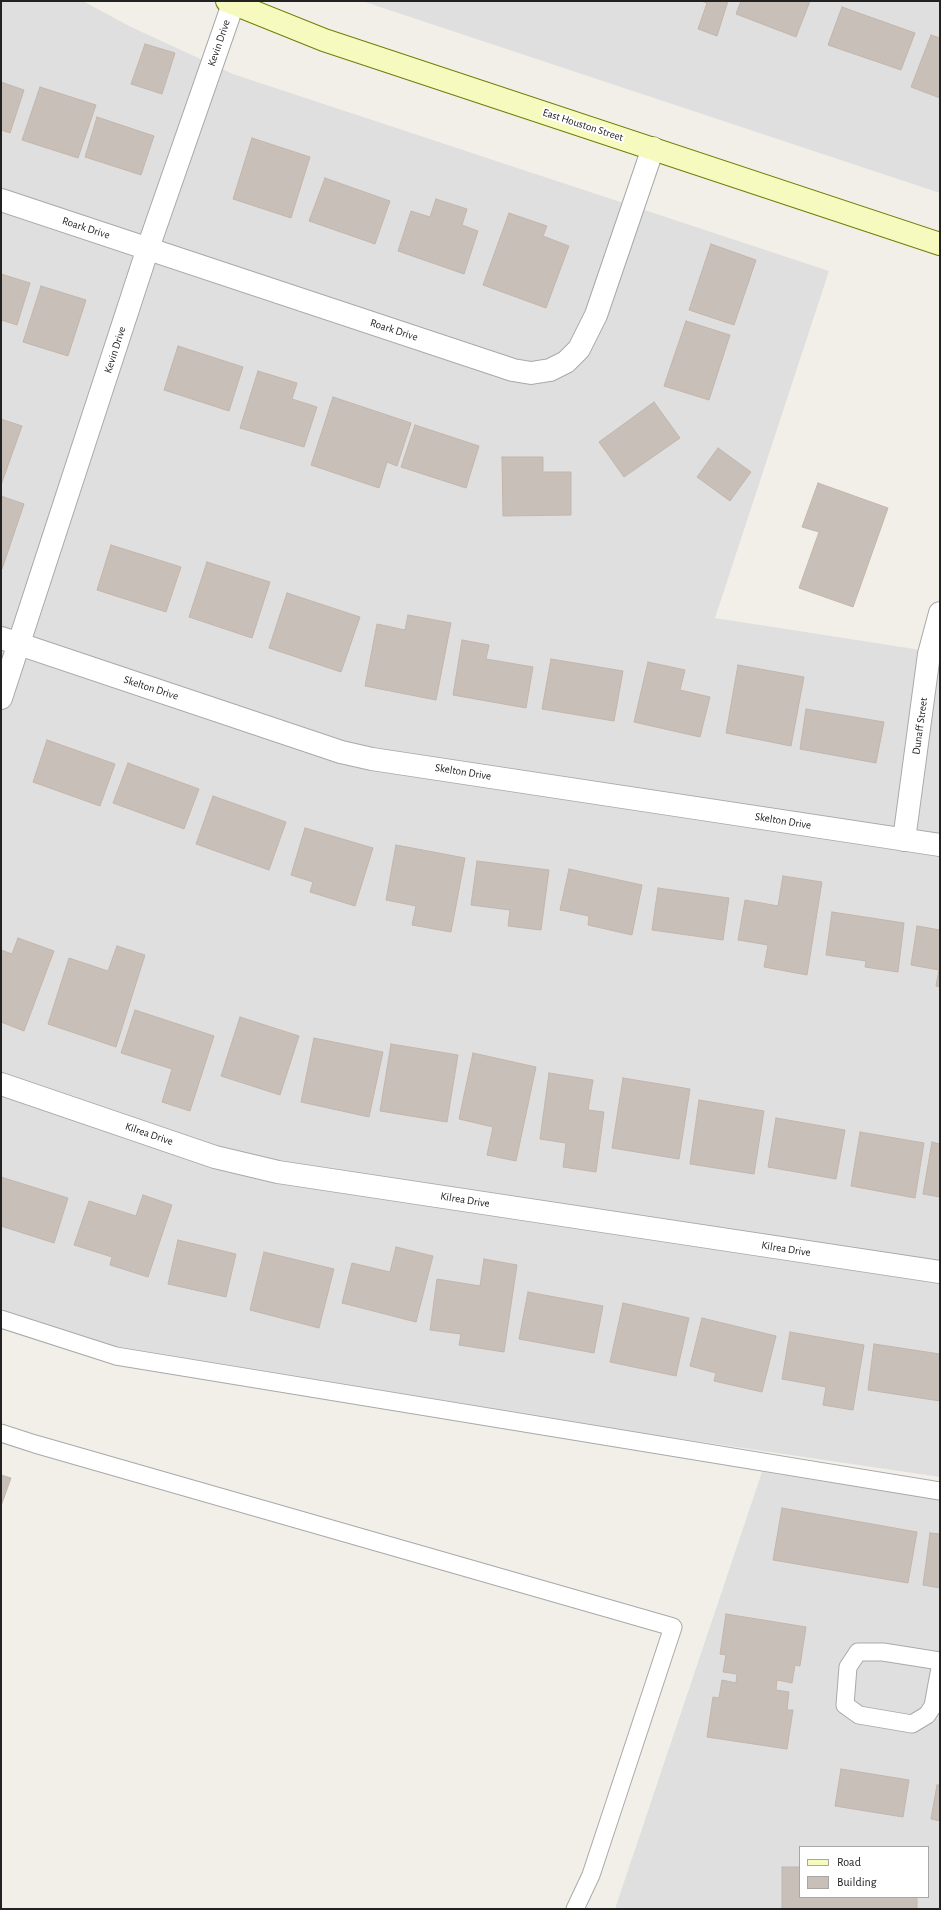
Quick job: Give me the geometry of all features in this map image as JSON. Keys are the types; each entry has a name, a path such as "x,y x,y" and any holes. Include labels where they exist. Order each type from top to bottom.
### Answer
{"main road":[{"name":"East Houston Street","path":"230,2 324,40 940,244"}],"street":[{"name":"Kevin Drive","path":"1,698 10,641 148,248 230,2"},
{"name":"Roark Drive","path":"1,200 513,370 531,373 550,370 566,362 579,349 596,315 653,148"},
{"name":"Dunaff Street","path":"904,840 940,613"},
{"name":"Skelton Drive","path":"10,641 341,752 372,759 940,845"},
{"name":"Kilrea Drive","path":"1,1084 215,1157 278,1172 940,1272"}],"lane":[{"path":"1,1319 116,1356 940,1490"},
{"path":"1,1433 672,1627 592,1875 575,1909"},
{"path":"940,1661 883,1652 858,1652 848,1667 845,1705 859,1715 912,1724 927,1715 933,1706 940,1668"}],"shaded area":[{"path":"1,1 83,1 129,26 233,74 829,271 715,618 940,653 940,1477 485,1410 118,1348 1,1309"},
{"path":"362,1 940,1 940,193"},
{"path":"762,1472 940,1500 940,1909 615,1909"}],"building":[{"path":"701,1 728,1 717,36 698,29 707,3"},
{"path":"741,1 810,1 796,37 736,14"},
{"path":"842,7 915,33 901,70 828,45"},
{"path":"931,35 940,38 940,98 911,87"},
{"path":"145,44 175,53 162,94 131,84"},
{"path":"1,82 24,90 10,133 1,130"},
{"path":"40,87 96,105 78,158 22,140"},
{"path":"97,117 154,136 141,175 85,157"},
{"path":"252,138 310,157 291,218 233,199"},
{"path":"325,178 390,201 375,244 309,221"},
{"path":"436,199 467,209 462,225 478,231 464,274 398,251 411,211 430,217"},
{"path":"509,213 547,226 543,236 569,246 546,308 483,285"},
{"path":"711,244 756,260 734,325 689,310"},
{"path":"1,274 30,283 17,325 1,320"},
{"path":"41,286 86,300 68,356 23,342"},
{"path":"686,321 730,335 709,400 664,386"},
{"path":"178,346 243,367 229,411 164,390"},
{"path":"258,371 297,383 292,399 317,407 304,447 240,428"},
{"path":"333,397 411,423 397,466 387,462 379,488 311,465"},
{"path":"654,402 680,438 624,477 599,442"},
{"path":"1,419 22,426 1,485"},
{"path":"415,425 479,446 466,488 401,467"},
{"path":"718,448 751,472 730,501 697,477"},
{"path":"502,457 543,457 543,472 571,472 571,515 503,516"},
{"path":"818,483 888,508 853,607 799,588 819,532 802,527"},
{"path":"1,496 24,504 2,569 1,569"},
{"path":"111,545 181,567 166,612 97,590"},
{"path":"207,562 270,582 252,638 189,617"},
{"path":"287,593 360,617 341,672 269,648"},
{"path":"408,615 451,623 436,700 365,686 377,624 405,630"},
{"path":"462,640 489,645 486,659 533,667 526,708 453,695"},
{"path":"551,659 623,671 614,721 542,709"},
{"path":"648,662 685,670 680,690 710,697 700,737 634,722"},
{"path":"738,665 804,677 791,746 726,733"},
{"path":"806,709 884,722 876,763 800,749"},
{"path":"47,740 115,764 100,806 33,782"},
{"path":"128,763 199,789 184,829 113,803"},
{"path":"213,796 286,822 269,870 196,844"},
{"path":"305,828 373,848 355,906 310,892 313,882 291,875"},
{"path":"396,845 465,858 451,932 412,925 416,906 386,900"},
{"path":"477,861 549,870 541,930 508,926 510,910 471,905"},
{"path":"569,869 642,885 632,935 588,925 589,916 560,910"},
{"path":"783,876 822,882 807,975 764,967 768,945 738,940 745,900 778,906"},
{"path":"658,888 729,898 723,940 652,930"},
{"path":"832,912 904,923 898,972 865,967 866,961 826,955"},
{"path":"917,926 940,930 940,987 936,986 939,970 911,965"},
{"path":"18,938 54,951 24,1031 1,1022 1,950 12,954"},
{"path":"117,946 145,955 116,1047 48,1024 69,958 108,971"},
{"path":"135,1010 214,1036 190,1111 162,1102 172,1069 121,1053"},
{"path":"240,1017 299,1036 280,1095 221,1076"},
{"path":"314,1038 383,1052 369,1117 301,1102"},
{"path":"391,1044 458,1055 447,1122 380,1111"},
{"path":"473,1053 536,1067 516,1161 487,1155 493,1127 459,1119"},
{"path":"549,1073 593,1080 588,1110 604,1112 596,1172 563,1167 566,1143 540,1139"},
{"path":"623,1078 690,1089 679,1159 612,1148"},
{"path":"699,1100 764,1111 754,1174 690,1164"},
{"path":"776,1118 845,1130 836,1179 768,1167"},
{"path":"860,1132 924,1143 915,1198 851,1186"},
{"path":"932,1142 940,1144 940,1197 923,1194"},
{"path":"1,1177 68,1198 54,1243 1,1226"},
{"path":"143,1195 172,1205 148,1277 110,1265 112,1257 74,1245 89,1201 136,1216"},
{"path":"178,1240 236,1254 226,1297 168,1284"},
{"path":"396,1247 433,1256 416,1322 342,1303 352,1263 390,1272"},
{"path":"264,1252 334,1269 319,1328 250,1310"},
{"path":"484,1259 517,1265 504,1352 459,1345 461,1334 430,1330 437,1279 480,1286"},
{"path":"528,1292 603,1306 594,1353 519,1339"},
{"path":"623,1303 689,1318 676,1376 610,1362"},
{"path":"702,1318 776,1336 762,1392 714,1381 716,1373 690,1366"},
{"path":"790,1332 864,1345 853,1410 823,1405 826,1387 782,1379"},
{"path":"874,1344 940,1354 940,1401 868,1390"},
{"path":"1,1475 11,1478 1,1506"},
{"path":"782,1508 917,1532 908,1583 773,1560"},
{"path":"930,1533 940,1534 940,1588 923,1585"},
{"path":"726,1614 806,1627 800,1666 795,1665 792,1683 777,1680 776,1690 789,1692 787,1710 793,1710 787,1749 707,1737 713,1697 719,1698 722,1680 736,1683 737,1674 723,1672 726,1655 720,1654"},
{"path":"841,1769 909,1780 903,1817 835,1806"},
{"path":"937,1785 940,1785 940,1821 931,1819"},
{"path":"782,1867 799,1867 799,1898 917,1898 917,1909 782,1909"}]}
